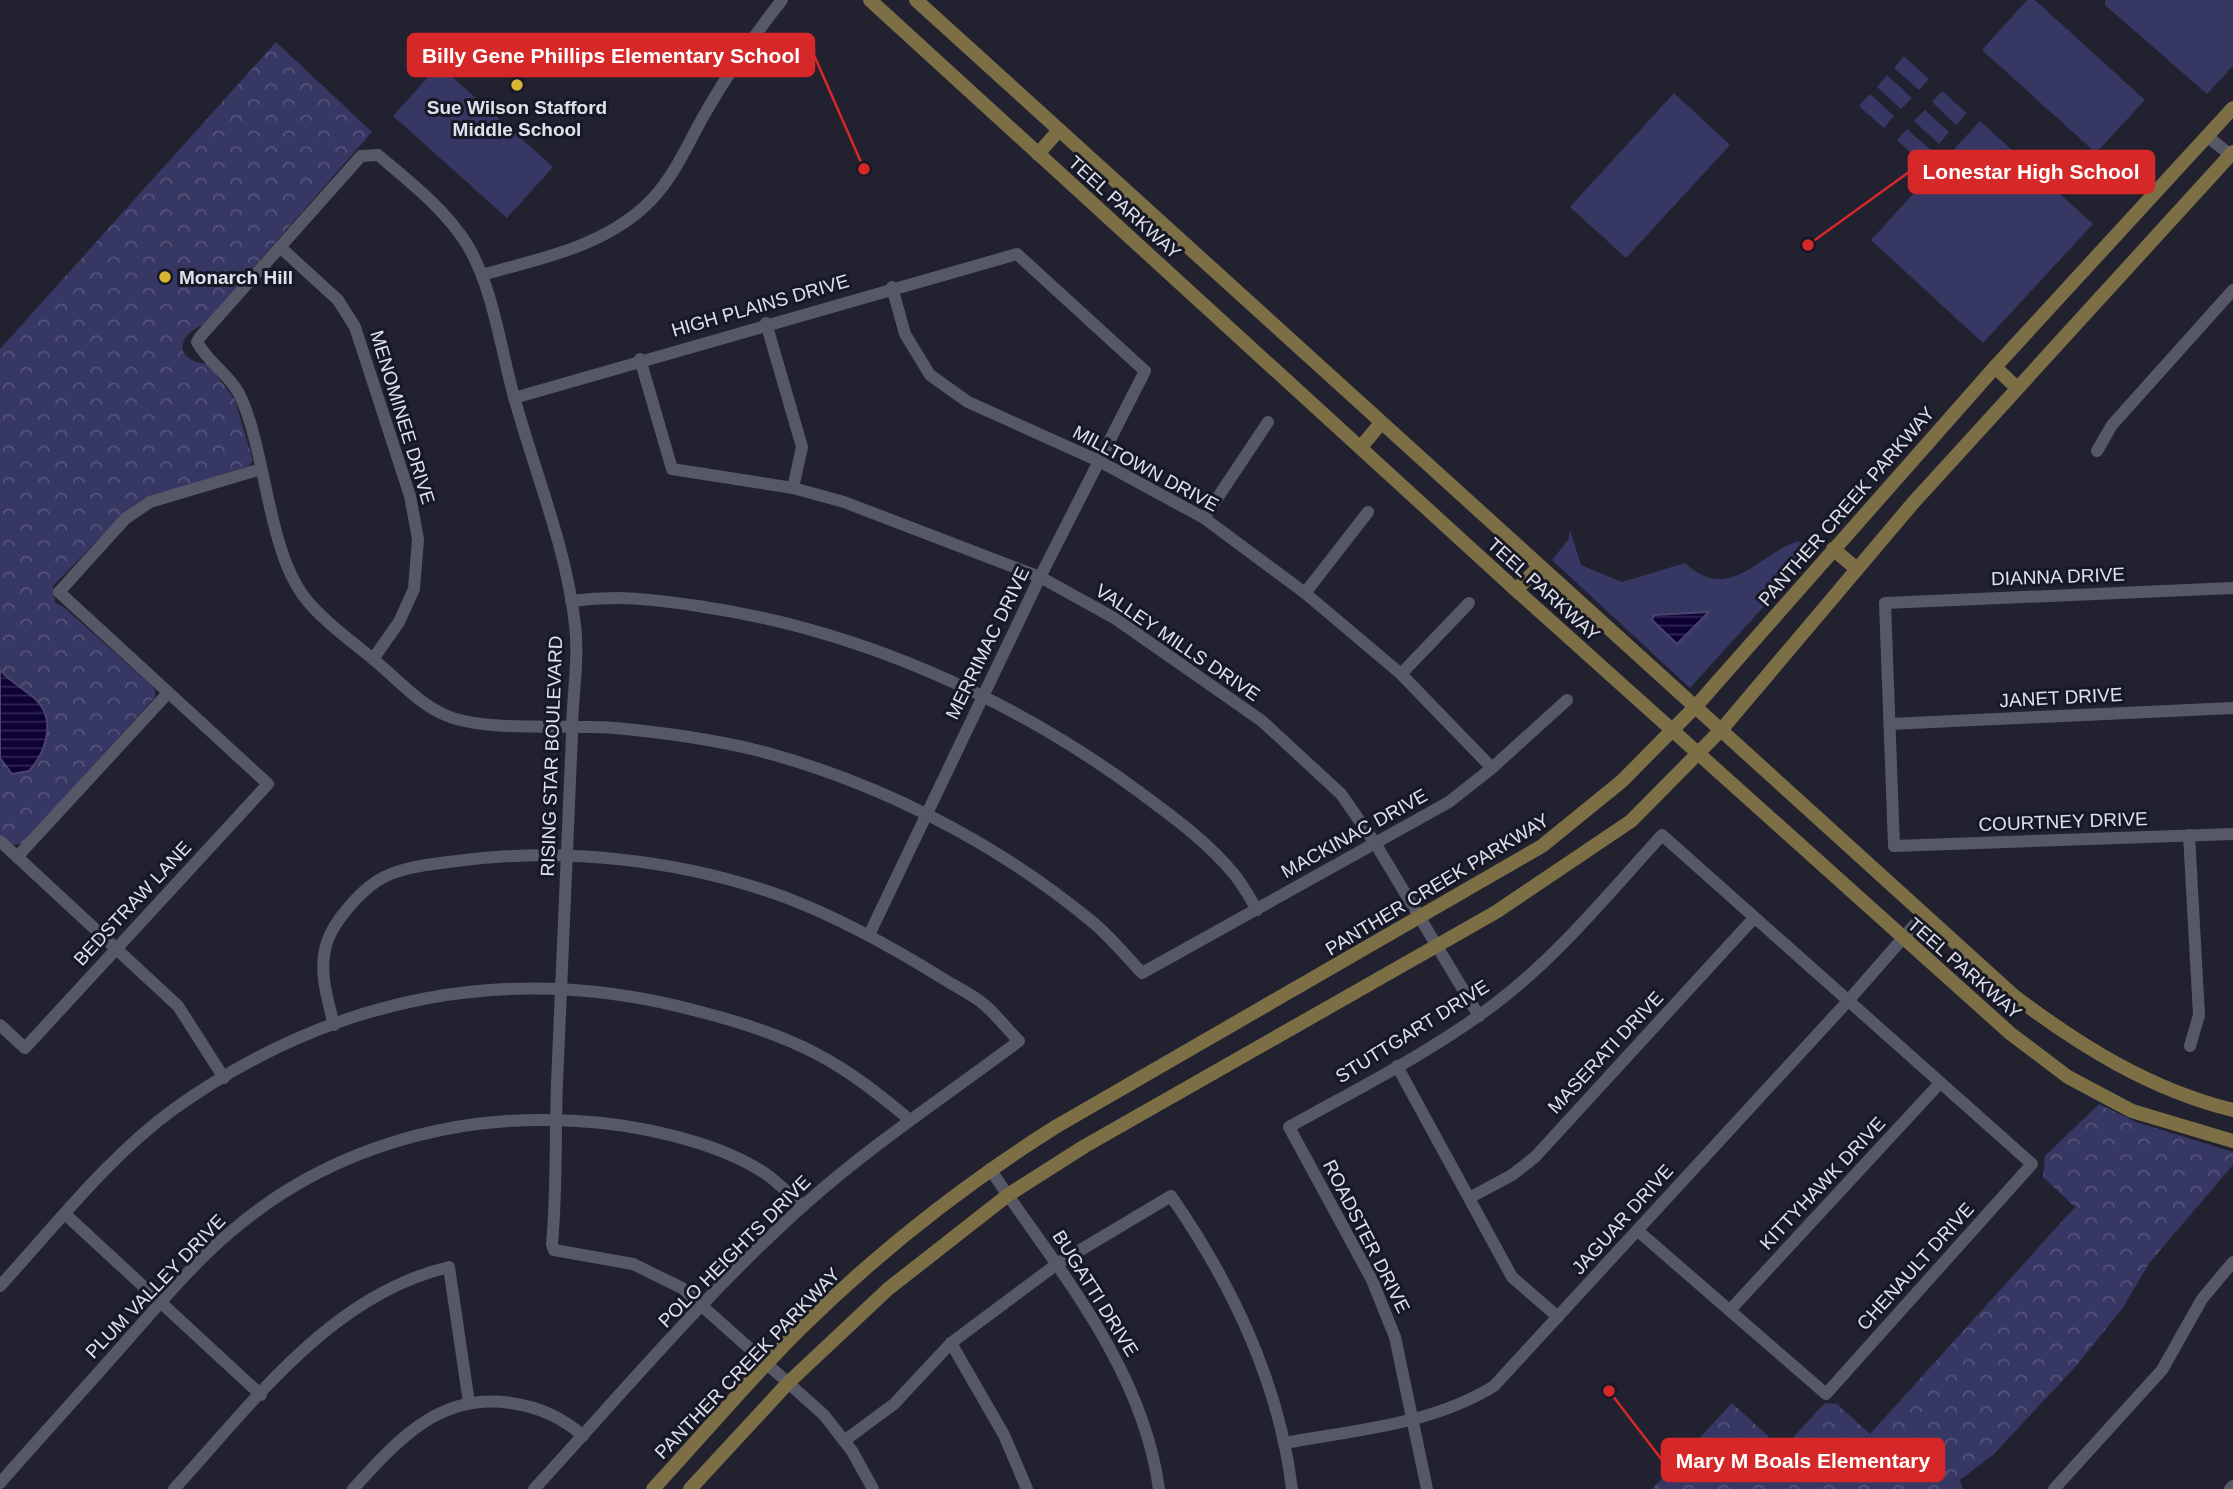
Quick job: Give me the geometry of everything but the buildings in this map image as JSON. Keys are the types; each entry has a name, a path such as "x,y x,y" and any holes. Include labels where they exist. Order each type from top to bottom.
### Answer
{"main road":[{"name":"TEEL PARKWAY","path":"870,0 1672,732 2011,1034 2068,1077 2133,1111 2233,1142"},
{"name":"TEEL PARKWAY","path":"916,0 1539,567 1697,705 2013,995 2104,1059 2203,1102 2233,1110"},
{"name":"PANTHER CREEK PARKWAY","path":"653,1489 768,1363 861,1272 990,1168 1057,1126 1504,871 1578,820 1697,705 1995,367 2233,108"},
{"path":"1038,154 1059,130"},
{"path":"690,1489 789,1382 917,1264 1007,1195 1085,1146 1554,875 1631,821 1723,729 1857,569 2017,388 2232,154"},
{"path":"1995,367 2017,388"},
{"path":"1361,447 1381,423"},
{"path":"1833,549 1857,569"},
{"path":"1516,590 1539,567"}],"street":[{"path":"482,275 569,251 598,237 643,208 683,157 706,111 738,60 782,0"},
{"path":"2207,136 2232,154"},
{"name":"RISING STAR BOULEVARD","path":"280,247 355,162 370,154 378,155 445,215 466,244 482,275 514,398 565,561 576,628 552,1244 554,1250 634,1264 682,1288 704,1305"},
{"path":"280,247 197,342 242,398 284,551 299,587 321,615 443,715 479,724 617,728 754,750 835,774 927,815"},
{"name":"MENOMINEE DRIVE","path":"280,247 338,300 355,327 410,496 418,539 414,589 399,622 373,659"},
{"name":"HIGH PLAINS DRIVE","path":"514,398 640,359 1017,254 1145,371"},
{"name":"MILLTOWN DRIVE","path":"892,287 905,334 930,375 968,402 1099,461 1203,518 1305,593 1401,674 1492,768"},
{"path":"2097,451 2112,425 2233,290"},
{"path":"766,323 802,447 793,488"},
{"name":"VALLEY MILLS DRIVE","path":"640,359 671,469 793,488 844,502 1040,577 1116,620 1262,721 1341,794 1375,843 1479,1016"},
{"name":"MERRIMAC DRIVE","path":"869,935 1040,577 1145,371"},
{"path":"1203,518 1268,422"},
{"path":"17,857 168,692 58,592 125,519 143,506 261,469"},
{"path":"1305,593 1368,512"},
{"name":"DIANNA DRIVE","path":"1890,724 1885,603 2233,588"},
{"path":"571,601 614,596 751,614 870,648 983,696 1100,763 1179,821 1234,874 1257,910"},
{"path":"1401,674 1469,603"},
{"name":"BEDSTRAW LANE","path":"0,1025 25,1048 268,784 168,692"},
{"name":"MACKINAC DRIVE","path":"927,815 1037,879 1093,922 1142,973 1449,802 1492,768 1567,700"},
{"name":"JANET DRIVE","path":"1890,724 2233,708"},
{"name":"COURTNEY DRIVE","path":"1890,724 1894,846 2233,834"},
{"name":"STUTTGART DRIVE","path":"1289,1127 1479,1016 1562,944 1662,835 1754,918"},
{"path":"2189,835 2199,1015 2190,1046"},
{"path":"0,841 178,1006 224,1078"},
{"path":"334,1025 322,976 327,941 348,910 378,881 417,866 475,858 566,856 642,863 718,877 787,898 869,935"},
{"name":"JAGUAR DRIVE","path":"1284,1443 1414,1420 1464,1404 1494,1386 1848,1001 1924,914"},
{"path":"1754,918 1940,1083"},
{"name":"MASERATI DRIVE","path":"1471,1197 1512,1175 1535,1157 1754,918"},
{"name":"POLO HEIGHTS DRIVE","path":"534,1489 704,1305 803,1206 910,1120 1019,1041 985,1005 869,935"},
{"path":"0,1286 113,1163 173,1110 224,1078 287,1044 355,1016 448,993 561,987 636,996 751,1025 815,1053 868,1086 910,1120"},
{"path":"1397,1066 1471,1197 1512,1277 1559,1317"},
{"name":"CHENAULT DRIVE","path":"1731,1309 1826,1394 2032,1164 1940,1083"},
{"name":"KITTYHAWK DRIVE","path":"1731,1309 1940,1083"},
{"name":"PLUM VALLEY DRIVE","path":"0,1483 162,1301 229,1233 302,1181 376,1146 450,1126 517,1119 556,1119 651,1129 722,1153 763,1171 803,1206"},
{"name":"ROADSTER DRIVE","path":"1289,1127 1372,1280 1395,1337 1427,1489"},
{"name":"BUGATTI DRIVE","path":"990,1168 1096,1323 1129,1384 1147,1434 1159,1489"},
{"path":"844,1441 894,1404 951,1343 1058,1264 1171,1195 1199,1236 1242,1316 1272,1393 1292,1489"},
{"path":"65,1214 261,1395"},
{"path":"1638,1231 1731,1309"},
{"path":"2054,1489 2162,1370 2202,1299 2233,1262"},
{"path":"174,1489 314,1338 374,1298 423,1273 449,1267 469,1403"},
{"path":"704,1305 824,1415 844,1441 869,1488"},
{"path":"951,1343 1004,1435 1027,1489"},
{"path":"353,1489 397,1441 431,1415 469,1403 493,1400 528,1405 565,1420 583,1436"}],"green space":[{"path":"2027,0 2035,0 2145,100 2096,153 1982,50"},
{"path":"2105,0 2233,0 2233,66 2207,94 2105,5"},
{"path":"276,42 372,132 203,325 192,331 184,340 183,350 186,355 194,361 209,365 235,400 253,461 249,466 143,499 123,514 53,586 55,602 151,685 155,690 155,697 22,844 10,845 0,835 0,349"},
{"path":"1904,56 1929,79 1919,90 1894,68"},
{"path":"439,65 553,167 507,218 393,116"},
{"path":"1887,75 1912,98 1901,109 1877,87"},
{"path":"1942,91 1967,113 1956,125 1932,102"},
{"path":"1674,93 1730,145 1626,258 1570,207"},
{"path":"1870,94 1894,116 1884,128 1859,106"},
{"path":"1925,110 1949,132 1939,144 1914,121"},
{"path":"1980,121 2093,224 1983,343 1871,240"},
{"path":"1907,129 1932,151 1922,163 1897,140"},
{"path":"1570,530 1581,565 1622,582 1685,563 1701,574 1715,579 1729,578 1743,573 1798,541 1815,550 1690,688 1552,560 1568,540"},
{"path":"2099,1104 2136,1122 2233,1152 2233,1165 2150,1262 2122,1309 2076,1366 1993,1455 1960,1480 1963,1489 1652,1489 1732,1403 1782,1449 1825,1403 1837,1404 1870,1434 2075,1207 2043,1177 2045,1156"}],"shaded area":[{"path":"1709,612 1677,644 1652,620 1654,615"},
{"path":"0,670 34,698 45,715 45,744 29,771 12,774 0,758"}],"place":[{"name":"Sue Wilson Stafford Middle School","path":"517,85"},
{"name":"Billy Gene Phillips Elementary School","path":"864,169"},
{"name":"Lonestar High School","path":"1808,245"},
{"name":"Monarch Hill","path":"165,277"},
{"name":"Mary M Boals Elementary","path":"1609,1391"}]}
